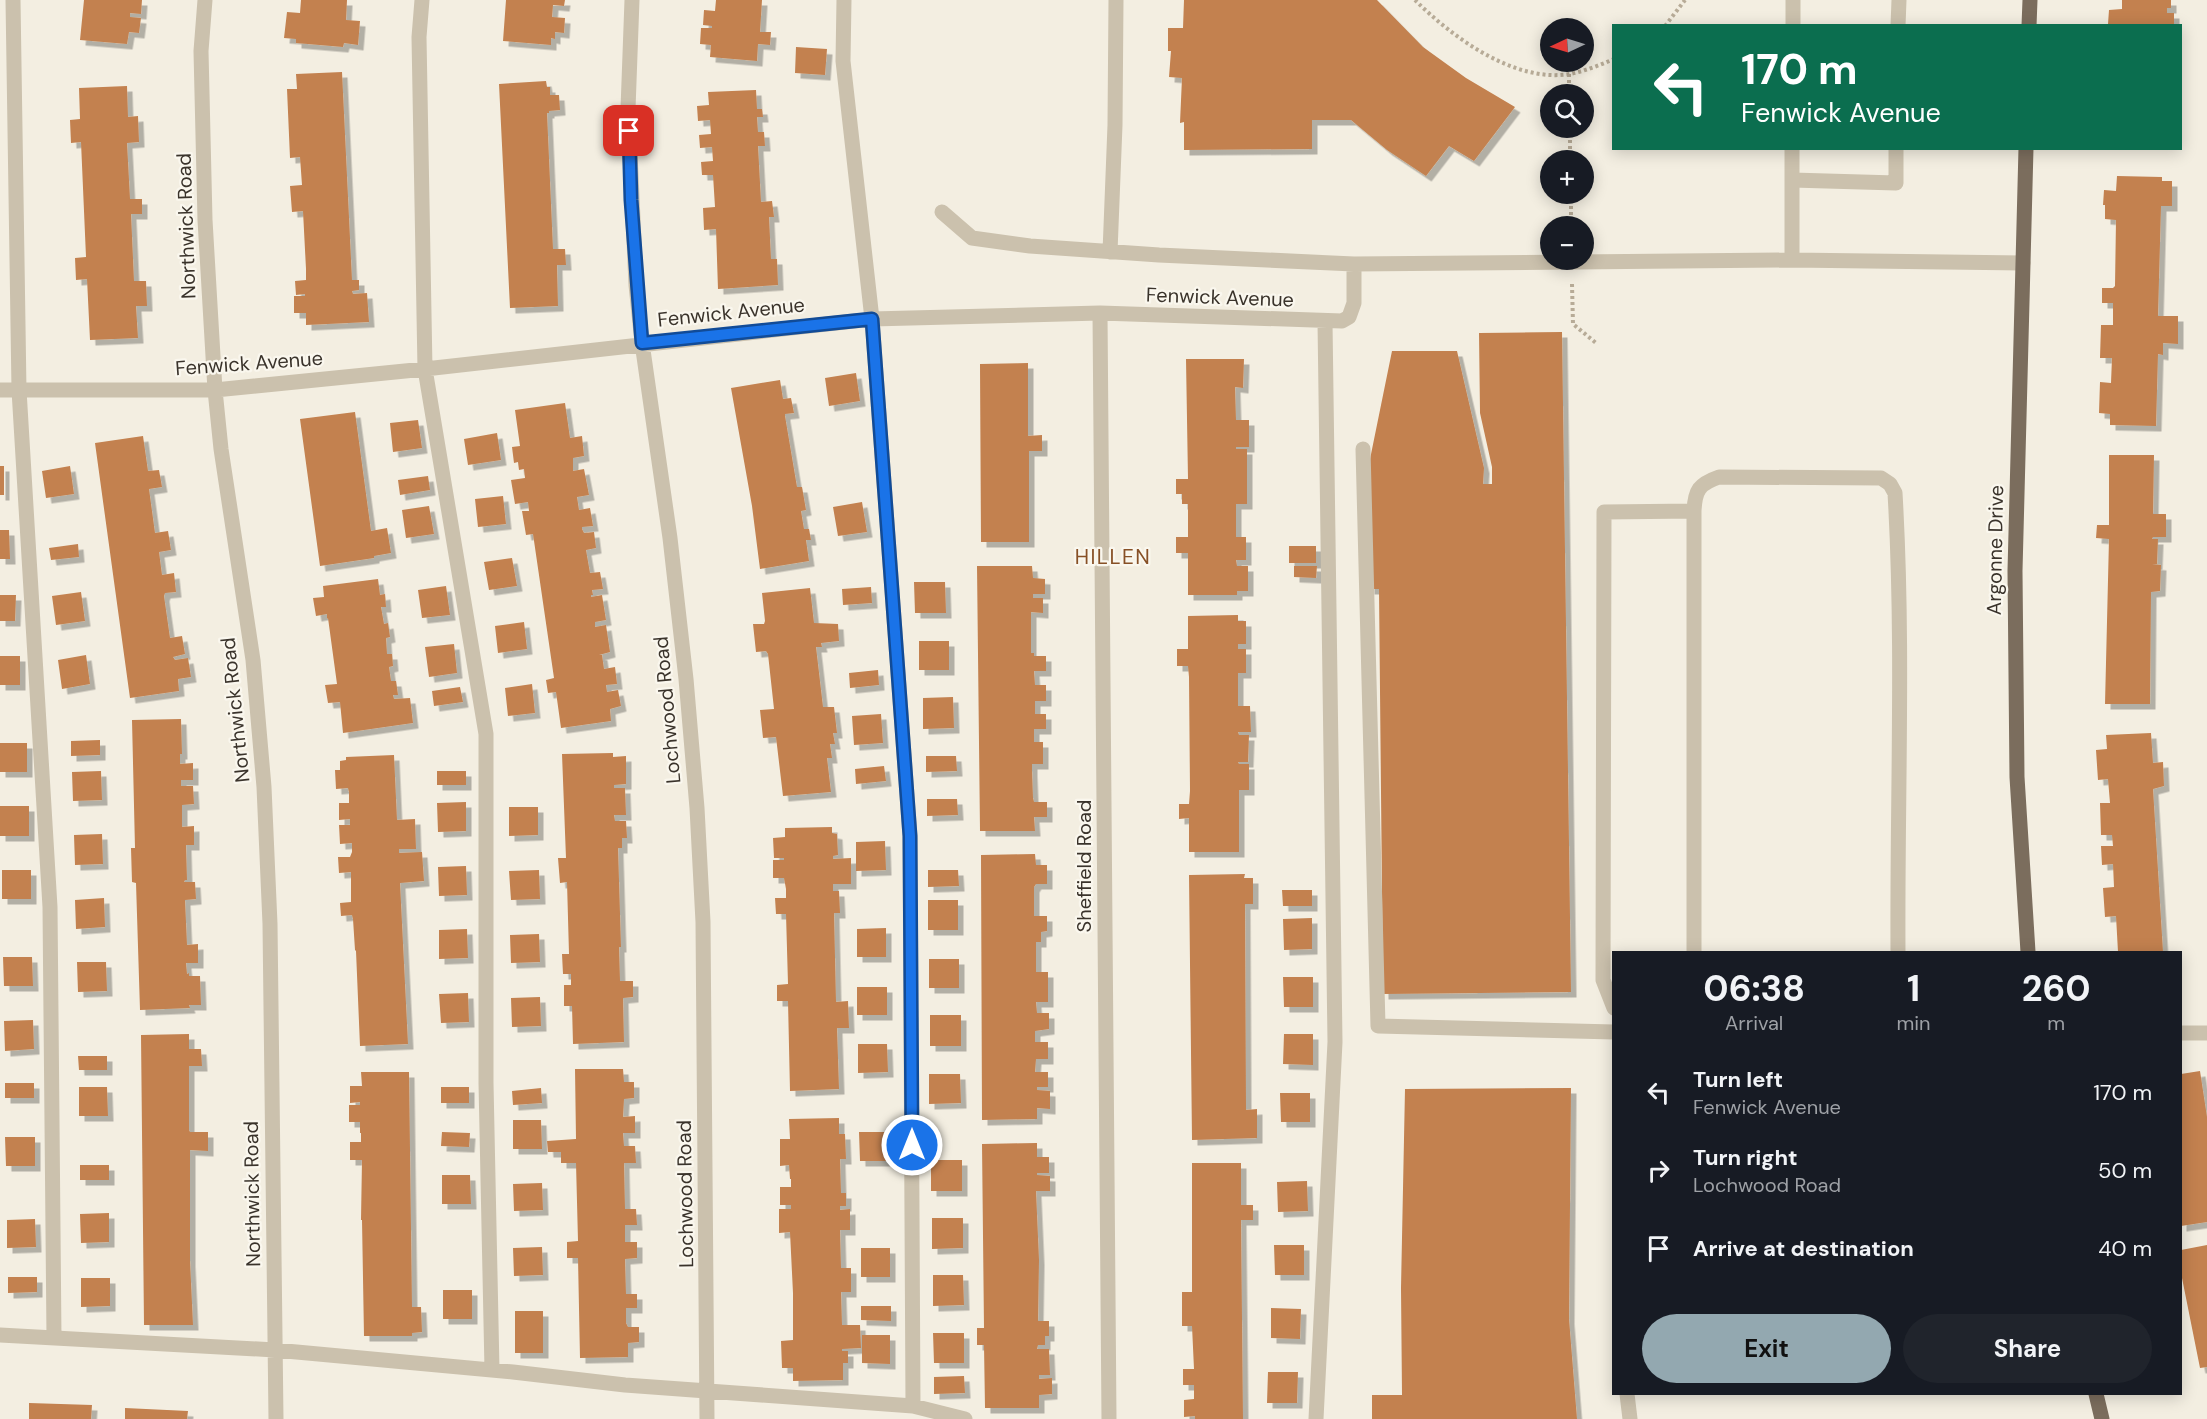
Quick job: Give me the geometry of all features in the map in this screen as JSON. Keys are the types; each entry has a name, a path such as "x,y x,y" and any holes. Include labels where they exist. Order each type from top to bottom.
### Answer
{"main road":[{"path":"2029,24 2030,0"},
{"name":"Argonne Drive","path":"2026,150 2015,559 2015,681 2020,855 2028,951"},
{"path":"2096,1395 2102,1419"}],"street":[{"path":"13,0 19,390 50,907 54,1338"},
{"name":"Northwick Road","path":"205,0 201,51 205,220 215,390 222,461 253,660 264,787 270,924 276,1419"},
{"path":"422,0 419,37 425,369 486,734 486,1083 492,1370"},
{"name":"Lochwood Road","path":"632,0 628,109 631,200 642,343 670,538 686,679 697,808 703,922 707,1419"},
{"path":"844,0 843,61 872,319 910,836 913,1406"},
{"path":"1110,252 1115,125 1116,0"},
{"path":"1793,0 1793,24"},
{"path":"1898,24 1899,0"},
{"path":"1792,150 1792,261"},
{"path":"1792,180 1896,183 1896,150"},
{"path":"942,212 972,238 1015,245 1354,264 1540,263"},
{"path":"1594,263 1792,261 2023,263"},
{"path":"1316,1419 1335,1042 1325,322 1342,321 1349,317 1354,303 1354,264"},
{"name":"Fenwick Avenue","path":"0,390 215,390 872,319 1100,313 1325,322"},
{"name":"Sheffield Road","path":"1100,313 1109,1419"},
{"path":"1363,449 1378,1026 1612,1032"},
{"path":"1694,951 1694,511 1695,495 1705,482 1719,477 1881,478 1890,484 1895,493 1900,578 1901,660 1898,951"},
{"path":"1612,1003 1603,980 1604,512 1694,511"},
{"path":"2182,1033 2207,1033"},
{"path":"0,1335 275,1350 625,1384 913,1406 965,1419"},
{"path":"1627,1395 1630,1419"}],"path":[{"path":"1415,0 1454,36 1492,57 1532,74 1569,74 1612,60"},
{"path":"1667,24 1685,0"},
{"path":"1569,74 1569,84"},
{"path":"1572,270 1573,324 1596,343"}],"building":[{"path":"84,0 142,0 141,14 130,13 130,17 141,18 139,33 129,32 127,44 80,40"},
{"path":"301,0 347,0 346,20 360,21 358,45 344,43 343,47 296,43 296,39 284,38 287,12 300,13"},
{"path":"506,0 565,0 564,6 553,5 552,17 565,18 564,33 555,32 555,39 551,38 551,45 503,41"},
{"path":"716,0 762,0 760,32 771,32 770,45 758,44 757,61 710,57 711,45 700,44 701,28 712,28 712,26 703,25 704,10 715,11"},
{"path":"1184,0 1377,0 1423,47 1466,78 1515,107 1474,161 1449,146 1426,176 1387,150 1351,120 1312,120 1312,149 1184,150 1184,122 1180,123 1182,78 1169,77 1171,51 1168,51 1168,28 1183,28"},
{"path":"2122,0 2171,0 2171,8 2167,8 2167,13 2174,13 2174,24 2108,24 2109,10 2122,9"},
{"path":"796,47 827,49 825,75 795,73"},
{"path":"342,72 352,280 359,280 359,290 352,291 353,294 367,293 369,322 306,325 306,313 294,313 294,296 305,296 305,294 296,295 295,281 306,280 306,269 303,211 292,212 290,186 302,185 300,157 290,158 287,89 297,89 296,74"},
{"path":"546,81 547,87 550,87 550,95 559,95 560,110 547,113 553,249 565,249 566,265 557,265 558,306 510,308 499,84"},
{"path":"127,86 128,117 138,116 139,142 127,143 130,199 142,199 142,214 131,214 134,281 146,281 147,306 136,306 138,338 90,340 87,279 76,280 75,258 86,257 81,142 71,143 70,120 80,119 79,88"},
{"path":"756,90 757,109 762,109 763,117 757,117 758,132 764,132 765,146 758,146 761,202 772,201 774,217 769,217 771,259 777,259 778,285 718,289 716,229 704,230 703,208 715,207 713,175 702,175 701,162 713,161 712,147 700,148 699,135 711,134 710,120 698,121 697,106 709,105 708,92"},
{"path":"2117,176 2162,177 2162,181 2172,181 2172,206 2161,206 2158,316 2178,316 2178,344 2163,343 2163,355 2158,354 2156,426 2110,425 2110,414 2099,413 2100,382 2111,383 2112,358 2100,358 2101,325 2113,325 2113,303 2102,303 2102,288 2115,286 2116,220 2105,219 2104,190 2116,191"},
{"path":"1562,332 1571,992 1383,994 1379,589 1369,589 1368,469 1392,351 1457,351 1484,468 1483,484 1492,484 1492,467 1480,413 1479,333"},
{"path":"1186,359 1244,359 1243,388 1235,387 1236,420 1249,420 1249,447 1236,447 1236,449 1247,449 1247,504 1236,504 1236,537 1246,537 1246,560 1236,560 1237,566 1248,566 1248,591 1237,591 1237,595 1188,595 1188,553 1176,553 1176,537 1188,537 1188,504 1182,504 1182,494 1176,494 1176,479 1188,479"},
{"path":"1028,363 1028,436 1042,435 1042,451 1029,451 1029,542 981,542 980,364"},
{"path":"856,373 860,401 829,406 825,378"},
{"path":"780,380 783,399 791,398 794,413 785,414 785,416 797,487 802,487 806,510 801,511 804,529 809,529 811,540 806,540 809,561 760,569 752,506 731,388"},
{"path":"565,403 570,438 582,436 584,456 573,458 573,471 584,469 589,495 577,497 579,510 590,508 593,526 582,527 582,529 584,533 594,532 596,548 586,550 590,573 600,572 603,589 592,590 593,595 591,595 591,597 602,595 606,620 595,622 595,627 606,625 610,652 599,655 602,655 604,669 615,667 617,684 606,685 607,692 618,690 621,706 610,709 611,721 561,728 556,692 548,693 546,680 554,678 533,534 526,535 522,511 529,511 528,502 515,504 511,480 525,478 524,469 519,470 518,462 514,463 512,447 520,446 515,410"},
{"path":"355,412 371,531 387,528 391,553 374,556 374,558 320,566 300,419"},
{"path":"418,420 422,448 393,452 390,423"},
{"path":"497,433 501,460 468,465 464,439"},
{"path":"143,436 148,471 159,470 162,487 149,489 155,533 168,531 171,550 159,552 162,575 174,573 176,592 165,593 164,596 170,638 182,636 185,654 173,657 175,660 188,658 191,677 178,679 179,691 130,698 95,443"},
{"path":"2109,455 2154,455 2153,514 2166,514 2166,537 2153,537 2152,539 2158,539 2157,564 2152,564 2161,565 2160,591 2151,592 2150,704 2105,704 2109,539 2096,538 2097,525 2109,525"},
{"path":"0,466 4,466 4,495 0,495"},
{"path":"70,466 74,494 46,498 42,471"},
{"path":"428,476 430,490 400,495 398,480"},
{"path":"503,496 506,524 478,527 475,499"},
{"path":"862,502 867,532 838,536 833,507"},
{"path":"429,506 434,534 406,538 402,510"},
{"path":"0,530 9,530 10,559 0,559"},
{"path":"78,544 79,557 51,560 49,548"},
{"path":"1289,546 1316,546 1316,563 1289,563"},
{"path":"512,558 517,586 489,590 484,562"},
{"path":"977,566 1032,566 1033,578 1045,579 1045,594 1033,594 1033,598 1043,598 1043,613 1031,612 1031,653 1034,653 1034,656 1046,656 1046,671 1034,671 1035,685 1046,685 1046,701 1035,701 1035,714 1046,714 1046,729 1034,729 1034,742 1043,742 1043,764 1032,764 1032,771 1034,802 1047,802 1047,817 1034,817 1035,831 980,831"},
{"path":"1294,566 1317,566 1316,578 1294,577"},
{"path":"378,579 380,595 385,594 386,607 381,607 384,624 388,623 390,637 386,638 387,654 392,654 393,666 389,667 391,681 396,681 398,695 393,695 394,699 410,698 413,723 343,733 340,702 328,703 325,685 337,684 328,618 327,614 316,616 313,598 324,597 323,586"},
{"path":"914,582 945,582 946,613 915,613"},
{"path":"446,586 450,615 422,618 418,590"},
{"path":"871,587 872,603 843,605 842,589"},
{"path":"810,588 814,623 838,624 839,641 821,643 822,647 816,647 823,707 834,707 837,733 833,733 835,744 830,744 832,758 827,758 831,792 783,796 776,737 763,738 760,710 774,709 768,654 766,651 756,652 753,624 764,624 765,621 762,593"},
{"path":"81,592 85,621 56,625 52,596"},
{"path":"0,595 16,595 15,621 0,621"},
{"path":"1238,615 1238,621 1246,621 1246,644 1238,644 1238,649 1246,649 1246,673 1238,673 1238,706 1250,706 1251,732 1238,732 1239,735 1249,735 1248,762 1238,762 1249,764 1249,790 1239,790 1239,852 1189,852 1189,818 1179,819 1179,804 1189,804 1189,677 1188,666 1177,666 1177,649 1188,649 1188,616"},
{"path":"524,622 527,649 498,653 495,626"},
{"path":"919,641 949,641 949,670 919,670"},
{"path":"454,644 457,673 429,677 425,647"},
{"path":"86,655 90,684 62,689 58,660"},
{"path":"0,656 20,656 20,685 0,685"},
{"path":"878,670 879,685 850,688 849,673"},
{"path":"532,684 535,713 508,716 505,688"},
{"path":"460,687 463,702 434,706 432,691"},
{"path":"953,697 954,728 923,729 923,698"},
{"path":"881,714 883,743 854,745 852,716"},
{"path":"181,719 180,764 193,763 193,780 181,780 181,786 193,786 194,804 182,805 182,827 194,826 194,845 186,845 187,880 184,882 195,882 196,899 185,900 187,945 198,944 198,963 186,963 189,976 200,976 201,1005 189,1005 190,1008 140,1010 136,883 132,882 131,848 135,848 132,720"},
{"path":"2151,733 2153,763 2163,762 2164,786 2153,789 2163,951 2118,951 2116,916 2105,917 2103,888 2114,887 2113,864 2102,865 2101,846 2113,846 2112,835 2101,835 2100,803 2110,803 2108,779 2098,780 2096,750 2107,749 2106,735"},
{"path":"100,740 100,755 71,756 71,741"},
{"path":"0,743 27,743 27,772 0,772"},
{"path":"613,753 613,757 626,756 626,784 614,785 614,788 625,788 626,815 614,815 615,821 626,821 627,838 622,838 622,848 618,848 620,981 633,981 633,997 623,998 624,1042 573,1044 572,1006 564,1006 564,985 571,985 571,974 563,974 562,954 569,954 567,882 560,883 558,858 566,858 562,754"},
{"path":"394,755 397,820 415,819 416,849 399,849 399,853 422,852 424,881 400,883 408,1044 360,1046 353,919 352,915 341,916 340,903 351,902 351,872 339,873 338,857 350,857 352,852 352,843 340,844 339,825 350,825 350,819 339,820 339,803 349,803 349,792 348,788 336,789 335,770 340,770 340,761 346,760 346,757"},
{"path":"926,756 956,756 957,771 926,772"},
{"path":"884,766 886,781 856,784 855,769"},
{"path":"101,771 102,800 73,801 72,772"},
{"path":"437,771 466,771 466,785 437,785"},
{"path":"927,799 957,799 958,815 927,816"},
{"path":"466,802 466,831 438,832 437,803"},
{"path":"0,806 29,806 29,836 0,836"},
{"path":"509,807 538,807 538,835 509,836"},
{"path":"832,827 832,833 837,834 838,855 833,856 833,859 851,858 851,884 833,884 833,891 839,891 840,913 834,913 836,1002 848,1001 849,1028 837,1028 839,1089 790,1091 788,1001 777,1001 777,985 788,984 786,914 776,914 775,898 786,898 786,889 784,878 773,878 773,860 784,860 784,858 774,858 773,838 785,837 785,828"},
{"path":"102,834 103,864 75,865 74,835"},
{"path":"885,841 886,870 856,871 856,842"},
{"path":"1035,854 1036,865 1047,865 1047,884 1036,884 1034,887 1034,916 1047,916 1047,931 1041,932 1041,942 1036,942 1036,972 1048,972 1048,1002 1036,1002 1037,1013 1049,1013 1049,1029 1035,1031 1035,1042 1048,1042 1048,1059 1036,1059 1035,1072 1048,1072 1048,1087 1037,1087 1037,1090 1050,1091 1050,1109 1037,1108 1037,1119 982,1120 981,855"},
{"path":"466,866 467,895 439,896 438,867"},
{"path":"2,870 31,870 31,899 2,899"},
{"path":"539,870 540,899 511,900 509,871"},
{"path":"928,870 958,870 959,886 928,887"},
{"path":"1245,874 1244,878 1253,878 1253,904 1245,904 1246,1110 1257,1109 1257,1138 1192,1140 1189,875"},
{"path":"1282,890 1312,890 1312,906 1283,906"},
{"path":"104,898 105,927 76,929 75,900"},
{"path":"928,900 958,900 958,930 928,930"},
{"path":"1312,918 1312,949 1284,950 1283,919"},
{"path":"886,928 886,957 857,957 857,929"},
{"path":"467,929 468,958 439,959 439,930"},
{"path":"539,934 540,962 511,963 510,935"},
{"path":"3,957 32,957 33,986 4,986"},
{"path":"929,959 959,959 959,988 929,988"},
{"path":"77,962 106,962 107,991 78,992"},
{"path":"1283,977 1313,977 1313,1007 1284,1007"},
{"path":"857,987 887,987 887,1015 857,1015"},
{"path":"468,993 469,1022 441,1023 439,994"},
{"path":"540,997 541,1026 512,1027 511,998"},
{"path":"930,1015 961,1015 961,1046 930,1046"},
{"path":"33,1020 34,1049 5,1051 4,1021"},
{"path":"189,1034 189,1049 201,1049 202,1066 189,1066 189,1130 190,1132 208,1132 208,1151 190,1150 190,1261 193,1325 144,1325 141,1035"},
{"path":"1284,1034 1313,1034 1313,1065 1283,1064"},
{"path":"858,1044 887,1044 888,1072 858,1073"},
{"path":"78,1056 107,1056 107,1070 79,1070"},
{"path":"575,1069 623,1069 624,1082 634,1082 634,1098 624,1099 623,1117 635,1116 635,1133 623,1133 624,1146 635,1146 636,1163 624,1163 625,1209 636,1209 637,1225 625,1225 625,1242 637,1242 637,1258 625,1259 626,1294 637,1294 637,1308 626,1308 626,1323 628,1327 639,1327 639,1342 628,1343 628,1357 580,1358 578,1258 567,1258 567,1242 578,1241 576,1163 561,1163 561,1152 548,1152 547,1141 576,1139"},
{"path":"2200,1071 2207,1117 2207,1222 2182,1226 2182,1074"},
{"path":"361,1072 409,1072 412,1307 421,1307 422,1332 412,1333 412,1336 364,1336 362,1160 350,1160 350,1142 361,1142 361,1133 360,1122 349,1122 349,1105 360,1105 360,1102 350,1103 350,1086 362,1086"},
{"path":"929,1074 960,1074 961,1103 929,1104"},
{"path":"5,1083 34,1083 34,1098 5,1098"},
{"path":"79,1087 107,1087 108,1116 79,1116"},
{"path":"441,1087 469,1087 469,1103 441,1103"},
{"path":"541,1088 542,1103 513,1105 512,1091"},
{"path":"1571,1088 1569,1319 1577,1419 1372,1419 1372,1395 1402,1395 1401,1288 1405,1089"},
{"path":"1280,1093 1310,1093 1310,1122 1281,1122"},
{"path":"839,1118 839,1134 845,1134 846,1159 840,1159 841,1193 846,1193 846,1206 840,1206 840,1210 850,1209 850,1230 840,1230 841,1268 851,1268 851,1292 841,1292 842,1325 860,1325 861,1348 842,1349 842,1351 848,1351 848,1363 843,1363 843,1380 793,1381 793,1368 782,1368 781,1341 793,1340 793,1293 790,1232 779,1233 779,1209 791,1209 791,1205 780,1205 780,1187 791,1187 791,1179 789,1165 780,1166 780,1139 790,1139 789,1119"},
{"path":"513,1120 541,1120 542,1149 513,1149"},
{"path":"442,1132 470,1133 469,1147 441,1146"},
{"path":"859,1132 888,1132 888,1161 860,1161"},
{"path":"5,1137 35,1137 35,1166 6,1166"},
{"path":"1037,1143 1037,1157 1049,1157 1049,1173 1037,1173 1037,1175 1050,1176 1050,1191 1036,1191 1039,1260 1038,1321 1049,1321 1049,1336 1045,1336 1045,1345 1038,1345 1037,1349 1049,1349 1050,1375 1039,1375 1039,1379 1052,1378 1052,1394 1039,1395 1039,1408 985,1408 984,1345 977,1345 977,1328 984,1328 982,1144"},
{"path":"931,1160 962,1160 962,1191 931,1191"},
{"path":"1192,1163 1241,1163 1241,1205 1253,1205 1253,1220 1241,1220 1243,1419 1184,1417 1184,1400 1194,1399 1194,1385 1183,1385 1183,1369 1194,1369 1192,1326 1182,1326 1182,1292 1192,1292"},
{"path":"80,1165 109,1165 109,1180 80,1180"},
{"path":"442,1175 470,1175 471,1204 442,1204"},
{"path":"1307,1181 1308,1211 1278,1212 1277,1182"},
{"path":"542,1183 543,1210 514,1211 513,1184"},
{"path":"109,1213 109,1242 81,1243 80,1214"},
{"path":"932,1218 963,1218 963,1248 932,1249"},
{"path":"35,1219 36,1247 7,1248 7,1220"},
{"path":"1274,1245 1304,1245 1304,1275 1275,1275"},
{"path":"2207,1245 2207,1367 2200,1368 2182,1278 2182,1250"},
{"path":"542,1247 543,1275 514,1276 513,1248"},
{"path":"861,1248 890,1248 890,1277 861,1277"},
{"path":"933,1275 963,1275 964,1305 933,1306"},
{"path":"8,1277 37,1277 37,1292 8,1293"},
{"path":"81,1278 110,1278 110,1306 81,1307"},
{"path":"443,1290 472,1290 472,1319 443,1319"},
{"path":"861,1306 891,1306 891,1321 861,1320"},
{"path":"1271,1308 1301,1309 1300,1339 1271,1338"},
{"path":"515,1311 543,1311 543,1353 515,1353"},
{"path":"933,1333 964,1333 964,1363 934,1363"},
{"path":"862,1335 890,1335 890,1364 862,1363"},
{"path":"1268,1372 1298,1372 1297,1403 1267,1403"},
{"path":"964,1376 965,1393 934,1394 934,1377"},
{"path":"29,1403 92,1405 91,1419 29,1419"},
{"path":"125,1408 188,1411 187,1419 125,1419"}],"district":[{"name":"HILLEN","path":"1113,557"}],"route":[{"path":"629,131 636,285 642,343 872,319 910,836 912,1145"}]}
